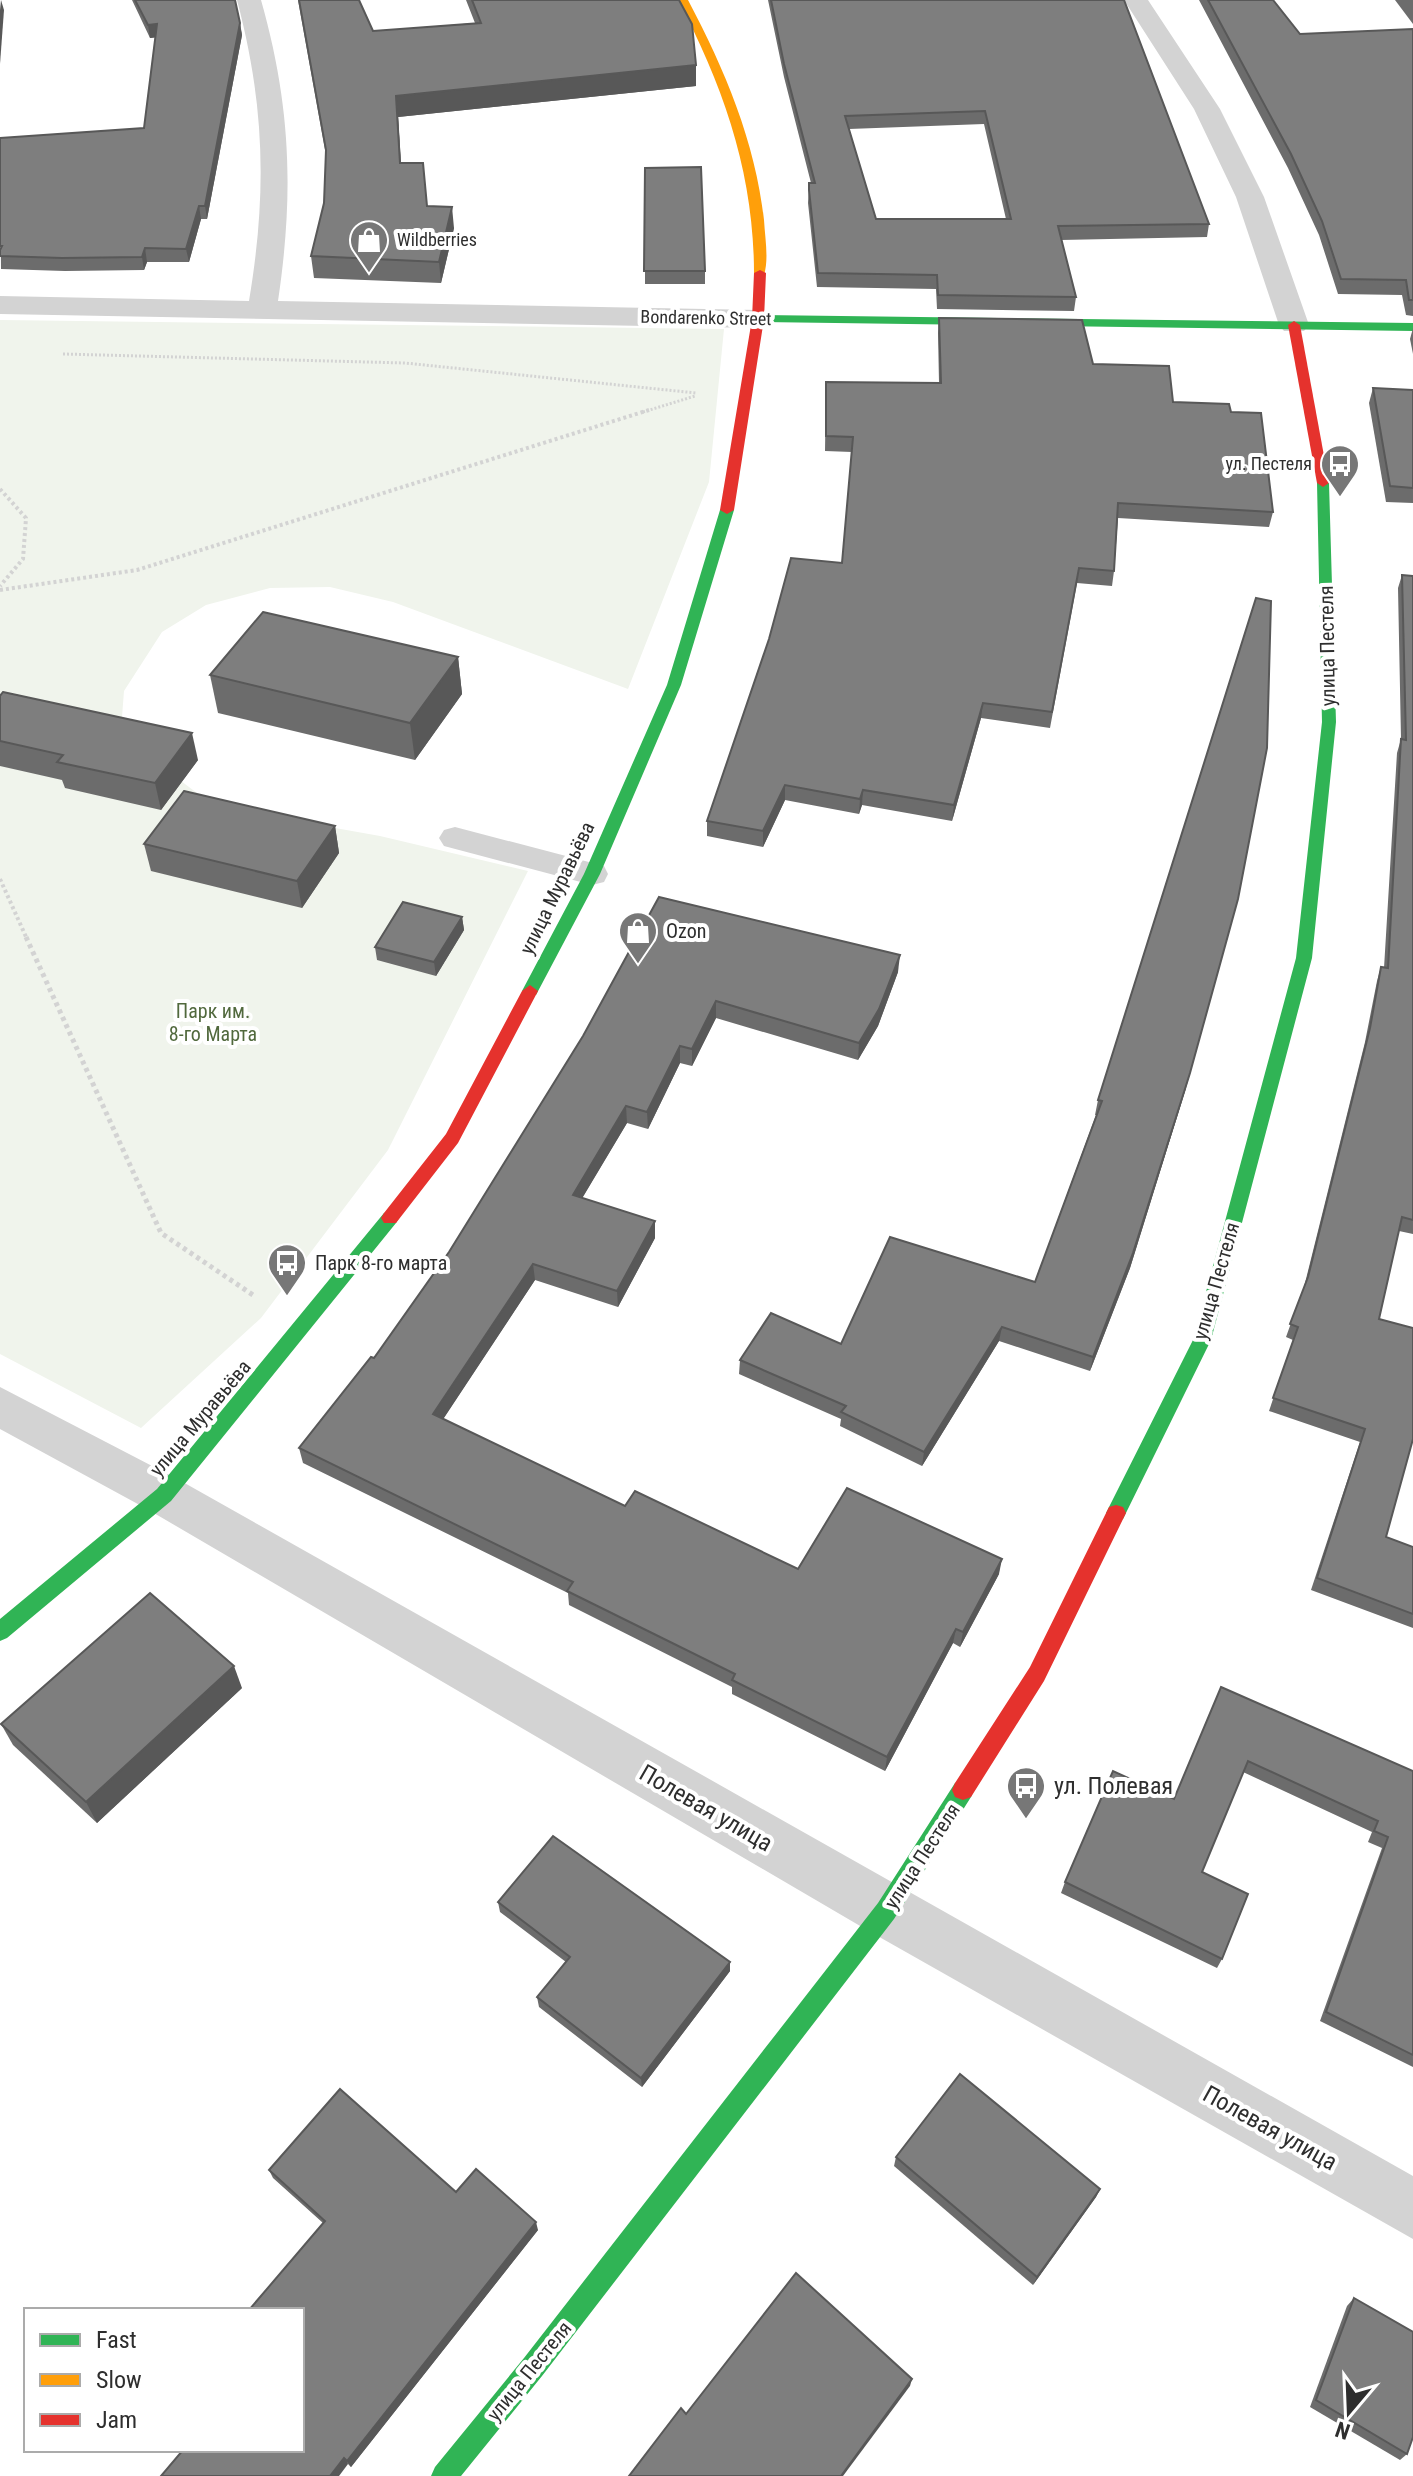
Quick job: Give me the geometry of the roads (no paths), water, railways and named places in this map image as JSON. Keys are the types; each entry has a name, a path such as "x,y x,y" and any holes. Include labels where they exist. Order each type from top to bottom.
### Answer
{"street":[{"path":"249,0 275,106 278,182 262,309"},
{"name":"улица Муравьёва","path":"0,1632 164,1495 303,1328 452,1138 592,874 674,685 708,581 734,484 758,319 761,253 753,170 712,53 683,0"},
{"name":"улица Пестеля","path":"444,2476 886,1911 1037,1674 1202,1340 1304,958 1329,722 1323,469 1294,325 1250,197 1207,109 1136,0"},
{"name":"Bondarenko Street","path":"0,305 1413,327"},
{"name":"Полевая улица","path":"0,1406 164,1495 886,1911 1413,2209"}],"lane":[{"path":"455,838 592,874"}],"place":[{"name":"Wildberries","path":"369,274"},
{"name":"ул. Пестеля","path":"1340,498"},
{"name":"Ozon","path":"638,965"},
{"name":"Парк 8-го марта","path":"287,1297"},
{"name":"ул. Полевая","path":"1026,1820"}],"park label":[{"name":"Парк им. 8-го Марта","path":"213,1022"}]}
